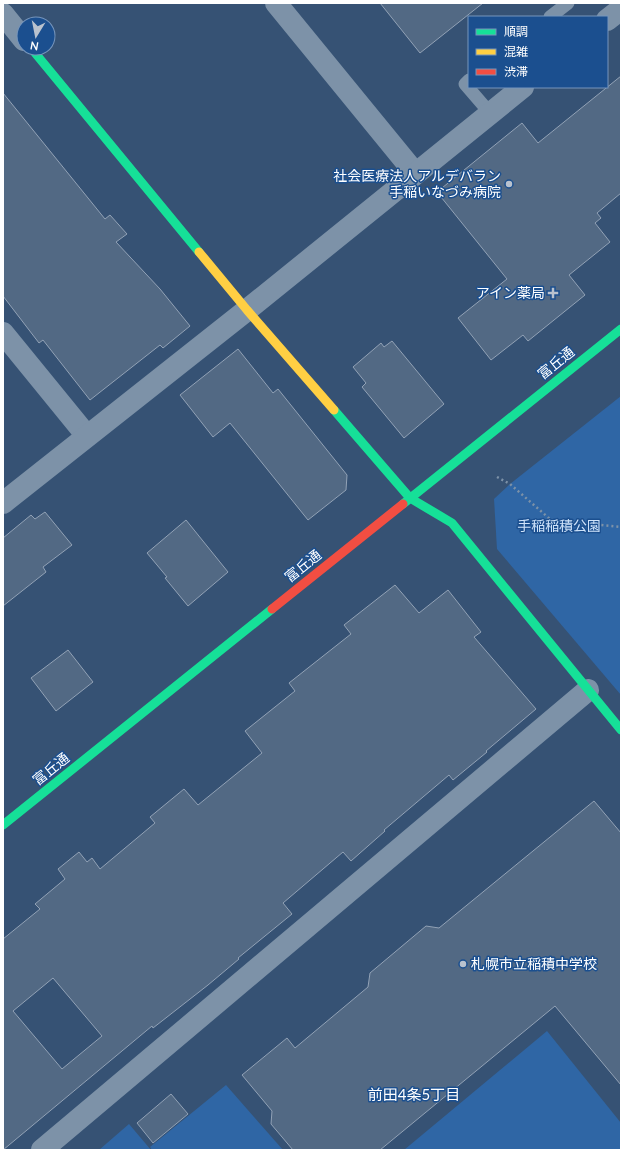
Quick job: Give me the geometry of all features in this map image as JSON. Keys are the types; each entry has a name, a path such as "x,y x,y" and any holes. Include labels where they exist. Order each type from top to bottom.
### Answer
{"street":[{"path":"276,3 416,173"},
{"path":"608,19 621,9"},
{"path":"3,14 16,30"},
{"path":"38,56 247,310 410,498 452,522 621,730"},
{"path":"3,503 247,310 522,88"},
{"name":"富丘通","path":"3,825 621,329"},
{"path":"3,333 87,436"},
{"path":"42,1150 588,690"}],"lane":[{"path":"551,16 568,3"},
{"path":"468,88 490,113"}],"path":[{"path":"497,477 510,484 551,520 621,527"}],"green space":[{"name":"手稲稲積公園","path":"621,396 621,695 497,549 494,499 510,484"},
{"path":"547,1031 621,1123 621,1150 404,1150"},
{"path":"226,1085 283,1150 152,1150 150,1147"},
{"path":"129,1124 151,1150 99,1150"}],"building":[{"path":"380,3 483,3 420,53"},
{"name":"社会医療法人アルデバラン 手稲いなづみ病院","path":"621,76 621,193 597,213 601,218 595,223 610,242 569,275 585,295 528,341 523,335 491,360 458,318 507,279 437,192 522,123 538,143"},
{"path":"3,93 105,219 110,215 127,234 116,242 160,289 190,326 163,348 160,345 90,400 43,340 39,343 3,296"},
{"path":"392,341 444,404 404,438 362,387 366,383 353,367 381,343 384,347"},
{"path":"238,349 273,393 278,389 347,475 346,490 308,520 230,423 213,437 180,395"},
{"path":"45,512 72,545 43,567 46,572 3,606 3,538 31,515 35,519"},
{"path":"186,520 228,572 188,606 147,553"},
{"path":"395,585 419,613 448,590 481,632 474,637 536,709 453,780 449,775 384,830 385,831 351,861 343,852 283,903 292,914 238,958 239,959 208,985 153,1028 152,1026 3,1150 3,939 40,909 35,904 65,879 58,869 79,852 87,862 92,858 100,869 155,823 150,817 184,789 198,805 262,753 245,731 295,691 289,683 351,634 344,625","holes":["53,978 102,1036 62,1069 13,1011"]},
{"path":"68,650 93,682 56,711 31,678"},
{"path":"594,801 621,833 621,1085 555,1006 380,1150 293,1150 271,1124 272,1111 242,1075 287,1038 295,1048 368,987 370,973 426,926 439,928"},
{"path":"171,1094 188,1114 153,1143 137,1123"}],"traffic: fast":[{"path":"38,56 199,252"},
{"path":"403,504 621,329"},
{"path":"334,410 410,498 452,523 621,730"},
{"path":"3,825 272,609"}],"traffic: slow":[{"path":"199,252 334,410"}],"traffic: jam":[{"path":"272,609 403,504"}],"place":[{"name":"社会医療法人アルデバラン 手稲いなづみ病院","path":"509,184"},
{"name":"アイン薬局","path":"553,293"},
{"name":"札幌市立稲積中学校","path":"463,964"}],"district":[{"name":"前田4条5丁目","path":"414,1095"}]}
